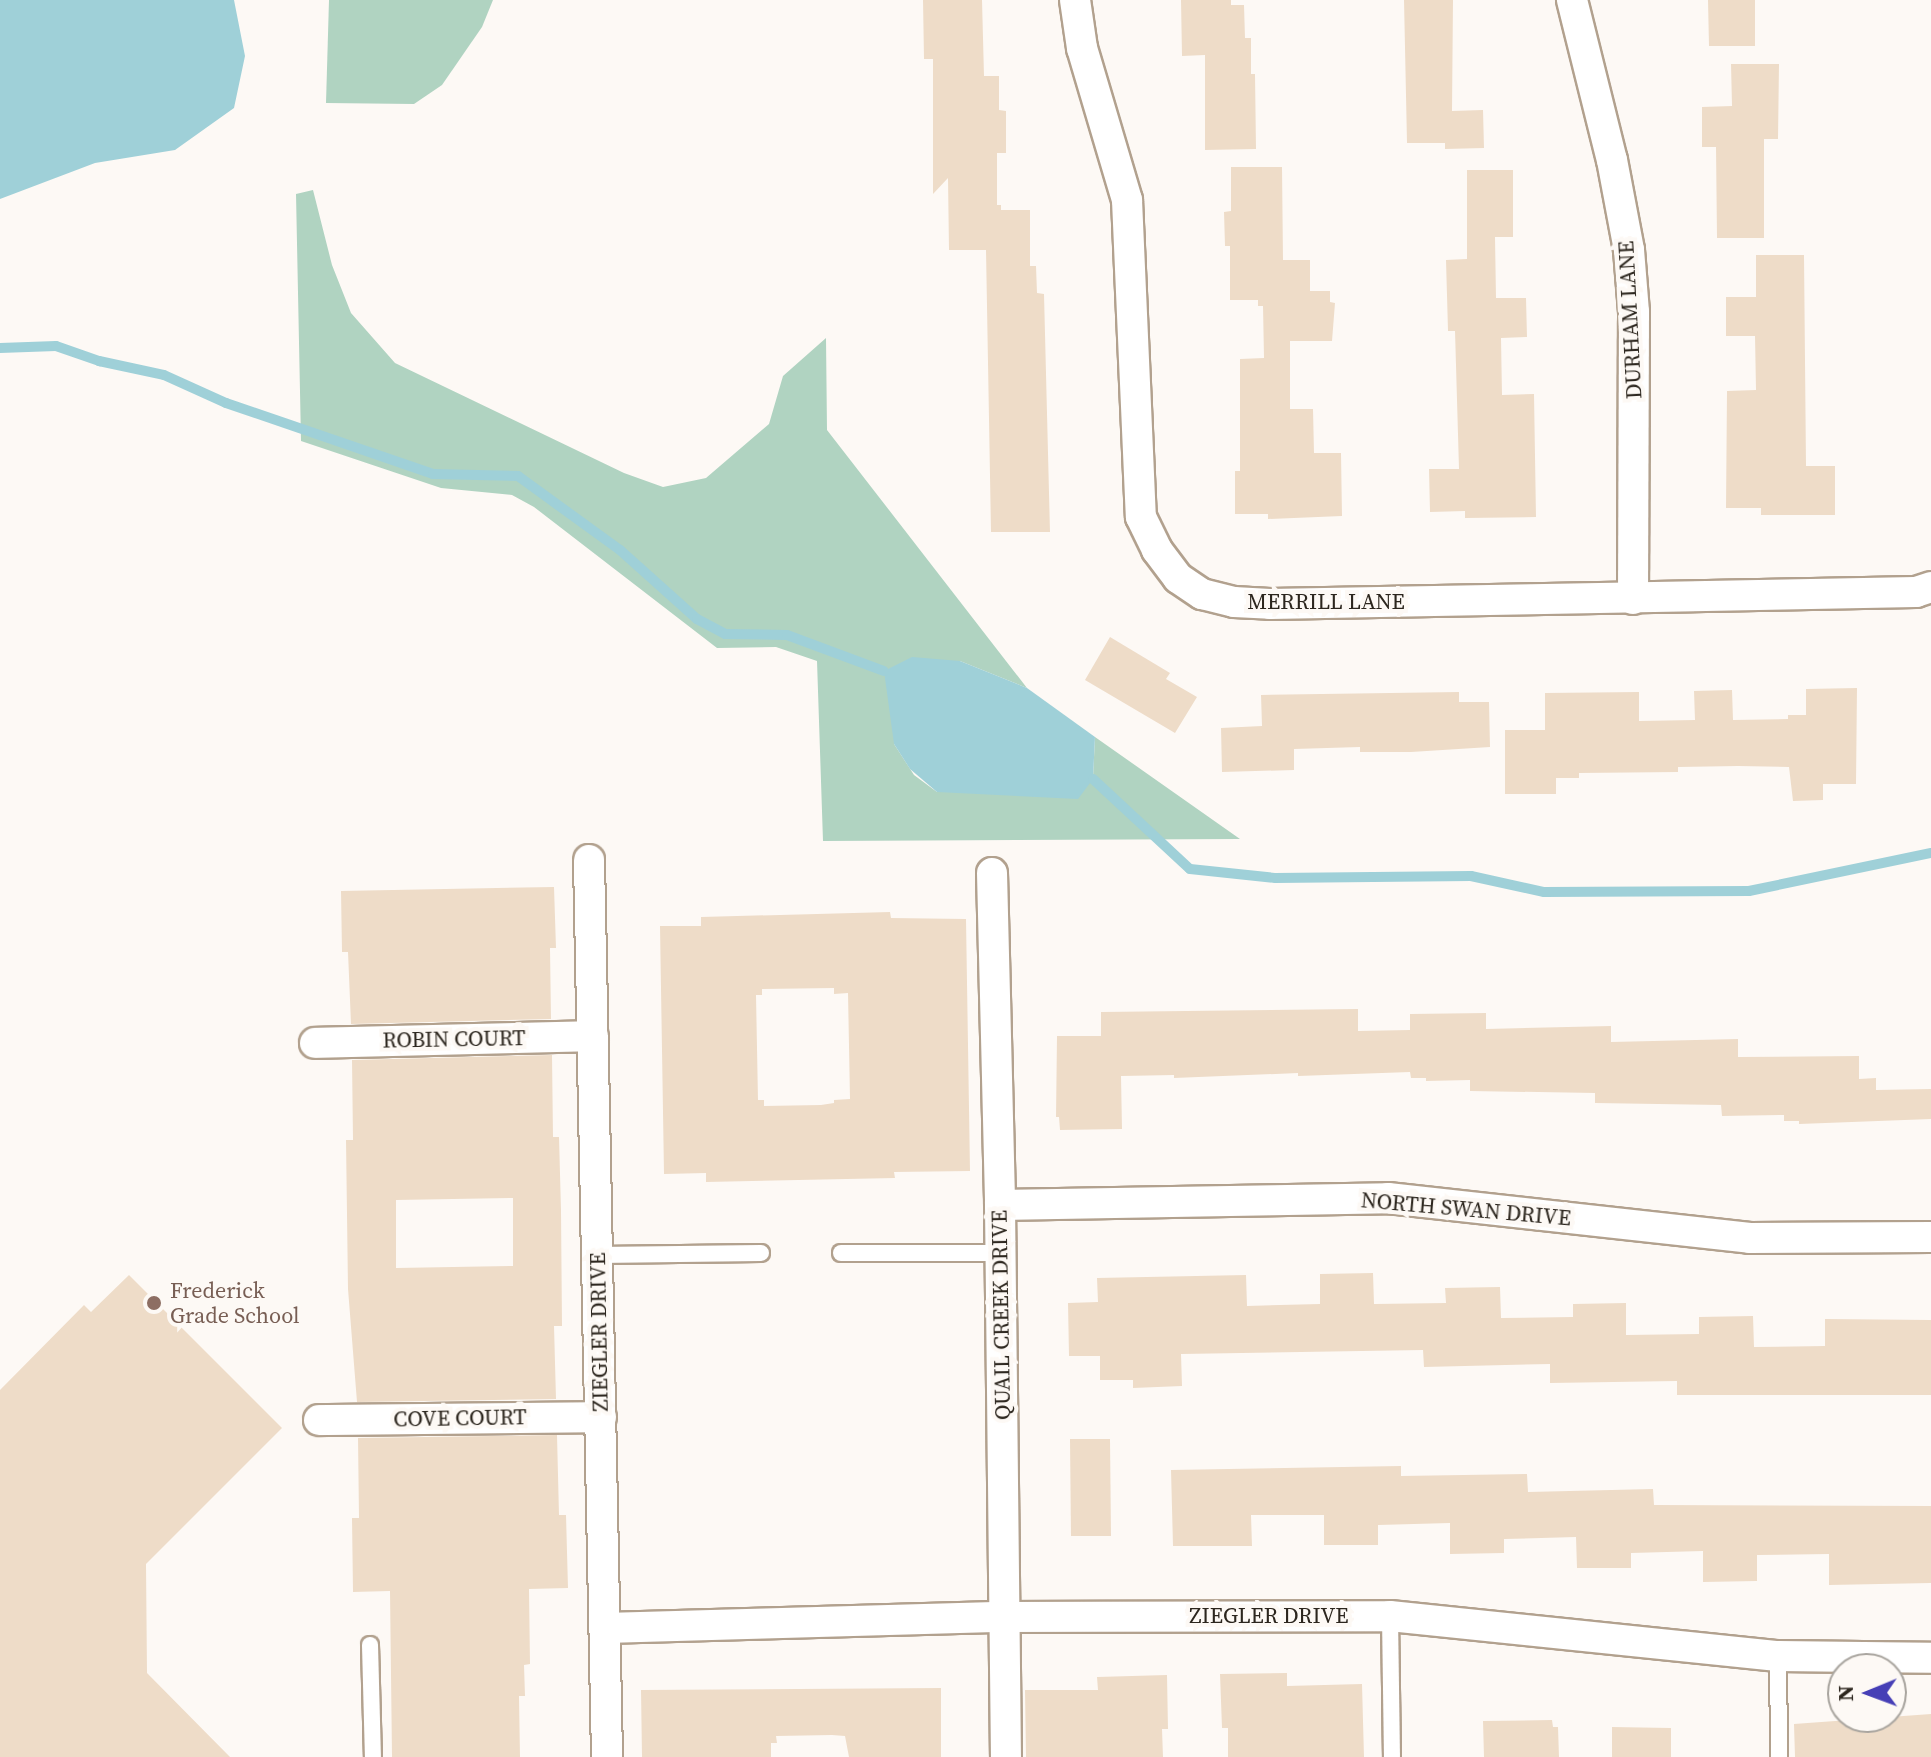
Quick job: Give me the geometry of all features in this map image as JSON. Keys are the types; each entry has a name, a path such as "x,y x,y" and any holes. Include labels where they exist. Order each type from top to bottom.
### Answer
{"street":[{"name":"MERRILL LANE","path":"1075,0 1082,48 1127,200 1141,517 1157,550 1178,578 1202,594 1234,602 1270,604 1916,592 1931,587"},
{"name":"DURHAM LANE","path":"1572,0 1612,160 1629,250 1634,343 1633,599"},
{"name":"ZIEGLER DRIVE","path":"589,860 607,1757"},
{"name":"QUAIL CREEK DRIVE","path":"992,873 1001,1253 1006,1757"},
{"name":"ROBIN COURT","path":"315,1043 593,1036"},
{"name":"NORTH SWAN DRIVE","path":"1000,1205 1388,1198 1750,1238 1931,1237"},
{"name":"COVE COURT","path":"319,1420 601,1417"},
{"name":"ZIEGLER DRIVE","path":"605,1628 1004,1617 1390,1616 1778,1656 1931,1658"}],"lane":[{"path":"598,1255 761,1253"},
{"path":"841,1253 1001,1253"},
{"path":"1390,1616 1392,1757"},
{"path":"370,1645 373,1757"},
{"path":"1778,1656 1779,1757"}],"green space":[{"path":"329,0 493,0 482,27 442,85 414,104 326,103"},
{"path":"313,190 332,265 351,313 395,363 624,473 663,487 706,478 769,424 783,376 826,338 827,430 1027,688 960,661 894,744 914,775 937,792 1093,778 1095,737 1240,839 823,841 817,661 776,647 717,648 534,507 512,495 441,488 301,441 296,194"}],"water":[{"path":"0,0 234,0 245,56 234,108 175,150 95,163 0,199"},
{"path":"912,657 960,661 1027,688 1095,737 1093,779 1078,799 937,792 910,769 894,744 884,671"}],"building":[{"path":"923,0 982,0 984,76 999,76 999,110 1006,111 1006,153 997,153 997,205 1001,205 1001,210 1030,210 1030,266 1036,266 1037,293 1044,294 1050,532 991,532 986,250 949,250 948,178 933,194 933,59 924,59"},
{"path":"1181,0 1231,0 1231,5 1244,5 1245,38 1251,38 1251,74 1255,74 1256,149 1205,150 1205,55 1182,56"},
{"path":"1404,0 1453,0 1452,111 1483,110 1484,148 1445,149 1445,143 1407,143"},
{"path":"1708,0 1755,0 1755,46 1709,46"},
{"path":"1731,64 1779,64 1778,139 1764,139 1764,238 1717,238 1716,147 1702,147 1702,107 1732,106"},
{"path":"1231,167 1282,167 1283,260 1310,260 1310,291 1330,291 1330,302 1335,303 1332,341 1290,341 1290,409 1313,409 1314,453 1341,453 1342,516 1268,519 1268,514 1235,514 1235,471 1240,471 1240,359 1264,358 1263,306 1258,306 1258,300 1230,300 1230,246 1225,246 1224,212 1231,211"},
{"path":"1467,170 1513,170 1513,237 1495,237 1496,298 1526,298 1527,337 1501,338 1502,395 1534,394 1536,517 1465,518 1465,511 1430,512 1429,469 1459,469 1455,331 1448,331 1446,260 1467,259"},
{"path":"1756,255 1804,255 1806,466 1835,466 1835,515 1761,515 1761,508 1726,508 1727,391 1756,390 1755,336 1726,336 1726,297 1756,297"},
{"path":"1110,637 1170,673 1166,679 1197,697 1175,733 1085,680"},
{"path":"1857,688 1856,784 1823,784 1823,800 1793,801 1789,767 1738,766 1678,767 1678,772 1579,773 1579,778 1556,778 1556,794 1505,794 1505,730 1545,730 1545,693 1639,692 1639,721 1695,720 1694,691 1732,690 1733,720 1788,719 1788,715 1806,715 1806,689"},
{"path":"1459,692 1459,702 1489,702 1490,747 1411,752 1360,752 1360,747 1294,749 1294,770 1222,772 1221,728 1262,726 1261,695"},
{"path":"554,887 556,948 550,948 551,1019 351,1024 348,952 342,952 341,891"},
{"path":"890,912 891,918 966,919 970,1171 894,1172 895,1178 706,1182 706,1173 664,1174 660,926 701,926 701,917","holes":["834,988 834,994 848,993 850,1099 821,1105 764,1106 764,1100 758,1100 756,995 762,995 762,989"]},
{"path":"1358,1009 1358,1031 1410,1030 1410,1014 1486,1013 1486,1029 1611,1026 1611,1042 1738,1039 1738,1057 1859,1056 1859,1079 1876,1078 1876,1090 1931,1089 1931,1119 1799,1124 1799,1121 1784,1121 1784,1115 1722,1116 1721,1105 1595,1103 1595,1093 1470,1091 1470,1080 1426,1081 1426,1078 1411,1078 1410,1072 1298,1076 1298,1073 1174,1078 1174,1075 1121,1076 1122,1129 1060,1130 1059,1117 1056,1117 1057,1036 1101,1036 1101,1012"},
{"path":"552,1055 553,1137 559,1137 561,1210 562,1326 554,1326 556,1399 357,1402 348,1289 346,1140 353,1140 352,1060","holes":["513,1198 513,1266 396,1268 396,1200"]},
{"path":"1373,1273 1374,1304 1446,1303 1445,1288 1500,1287 1501,1318 1573,1317 1573,1304 1626,1303 1626,1335 1699,1334 1699,1317 1753,1316 1754,1347 1825,1346 1825,1319 1931,1320 1931,1395 1677,1395 1677,1381 1550,1383 1550,1364 1424,1367 1423,1350 1181,1354 1182,1386 1133,1388 1133,1380 1100,1380 1100,1356 1069,1356 1068,1303 1098,1302 1097,1278 1246,1275 1247,1306 1320,1304 1320,1274"},
{"path":"129,1275 282,1428 146,1564 147,1673 230,1757 0,1757 0,1390 84,1305 91,1312"},
{"path":"557,1435 559,1515 566,1515 568,1588 529,1589 530,1664 524,1665 525,1696 519,1696 520,1757 392,1757 390,1591 353,1592 352,1518 359,1518 358,1438"},
{"path":"1070,1439 1110,1439 1111,1536 1071,1536"},
{"path":"1401,1466 1401,1476 1527,1474 1528,1492 1653,1489 1654,1505 1931,1506 1931,1583 1829,1585 1829,1554 1757,1555 1757,1581 1703,1582 1703,1551 1631,1553 1631,1568 1577,1568 1576,1537 1504,1539 1504,1553 1450,1554 1450,1523 1378,1525 1378,1545 1324,1545 1324,1515 1251,1515 1252,1546 1173,1546 1171,1470"},
{"path":"1287,1673 1287,1686 1362,1684 1364,1757 1228,1757 1228,1728 1222,1728 1220,1674"},
{"path":"1167,1675 1168,1729 1162,1729 1163,1757 1026,1757 1025,1690 1098,1690 1097,1677"},
{"path":"941,1688 941,1757 849,1757 845,1736 832,1735 776,1736 777,1743 771,1743 771,1757 642,1757 641,1690"},
{"path":"1931,1714 1931,1757 1795,1757 1794,1724 1827,1722 1827,1733 1907,1733 1907,1716"},
{"path":"1552,1720 1553,1727 1558,1727 1559,1757 1484,1757 1483,1721"},
{"path":"1612,1727 1671,1728 1671,1757 1612,1757"}],"waterway":[{"path":"0,348 56,346 99,361 164,375 226,403 433,474 518,476 620,550 697,619 725,634 787,635 884,671"},
{"path":"1093,779 1190,869 1275,878 1471,876 1544,892 1749,891 1931,853"}],"place":[{"name":"Frederick Grade School","path":"154,1303"}]}
